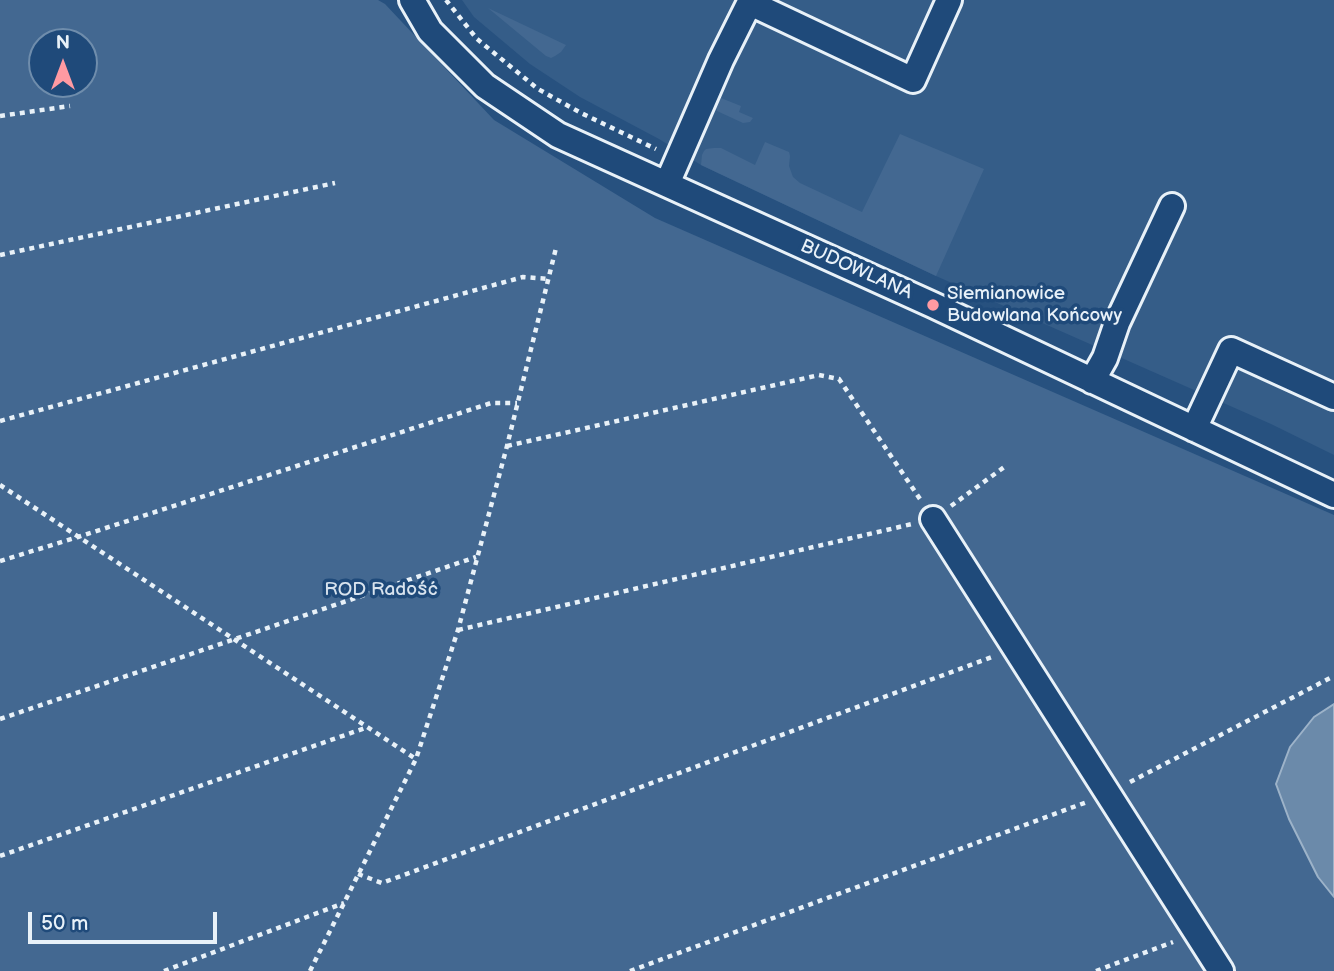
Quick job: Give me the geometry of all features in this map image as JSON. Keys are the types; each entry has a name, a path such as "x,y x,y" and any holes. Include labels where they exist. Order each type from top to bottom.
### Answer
{"street":[{"name":"BUDOWLANA","path":"412,0 430,32 485,86 558,135 933,305 1334,495"},
{"path":"667,184 750,1 913,80 949,0"},
{"path":"1092,381 1105,358 1117,323 1172,206"},
{"path":"1194,429 1231,350 1334,397"},
{"path":"933,519 1221,971"}],"path":[{"path":"0,116 70,106"},
{"path":"0,255 335,183"},
{"path":"310,971 416,759 458,629 556,248"},
{"path":"0,421 523,277 549,279"},
{"path":"507,446 819,375 839,379 933,519"},
{"path":"0,561 491,403 517,403"},
{"path":"458,629 933,519 1007,464"},
{"path":"0,485 416,759"},
{"path":"0,719 477,556"},
{"path":"358,874 382,883 1015,648"},
{"path":"630,971 1108,794 1334,676"},
{"path":"0,856 368,727"},
{"path":"164,971 344,904"},
{"path":"1096,971 1197,933"}],"shaded area":[{"path":"462,0 1334,0 1334,455 1271,424 936,276 701,165 580,97 530,64 474,17"},
{"path":"1334,704 1334,897 1318,877 1289,819 1276,784 1290,747 1314,717"}],"green space":[{"name":"ROD Radość","path":"0,0 378,0 385,4 494,120 655,218 1334,515 1334,971 0,971"},
{"path":"488,8 566,45 555,56 546,56"},
{"path":"721,98 741,106 739,112 753,118 750,122 743,123 717,111 716,107"},
{"path":"900,134 984,169 936,276 701,165 706,149 721,148 755,165 765,142 789,152 789,166 793,177 800,183 862,212"}],"place":[{"name":"Siemianowice Budowlana Końcowy","path":"933,305"}]}
